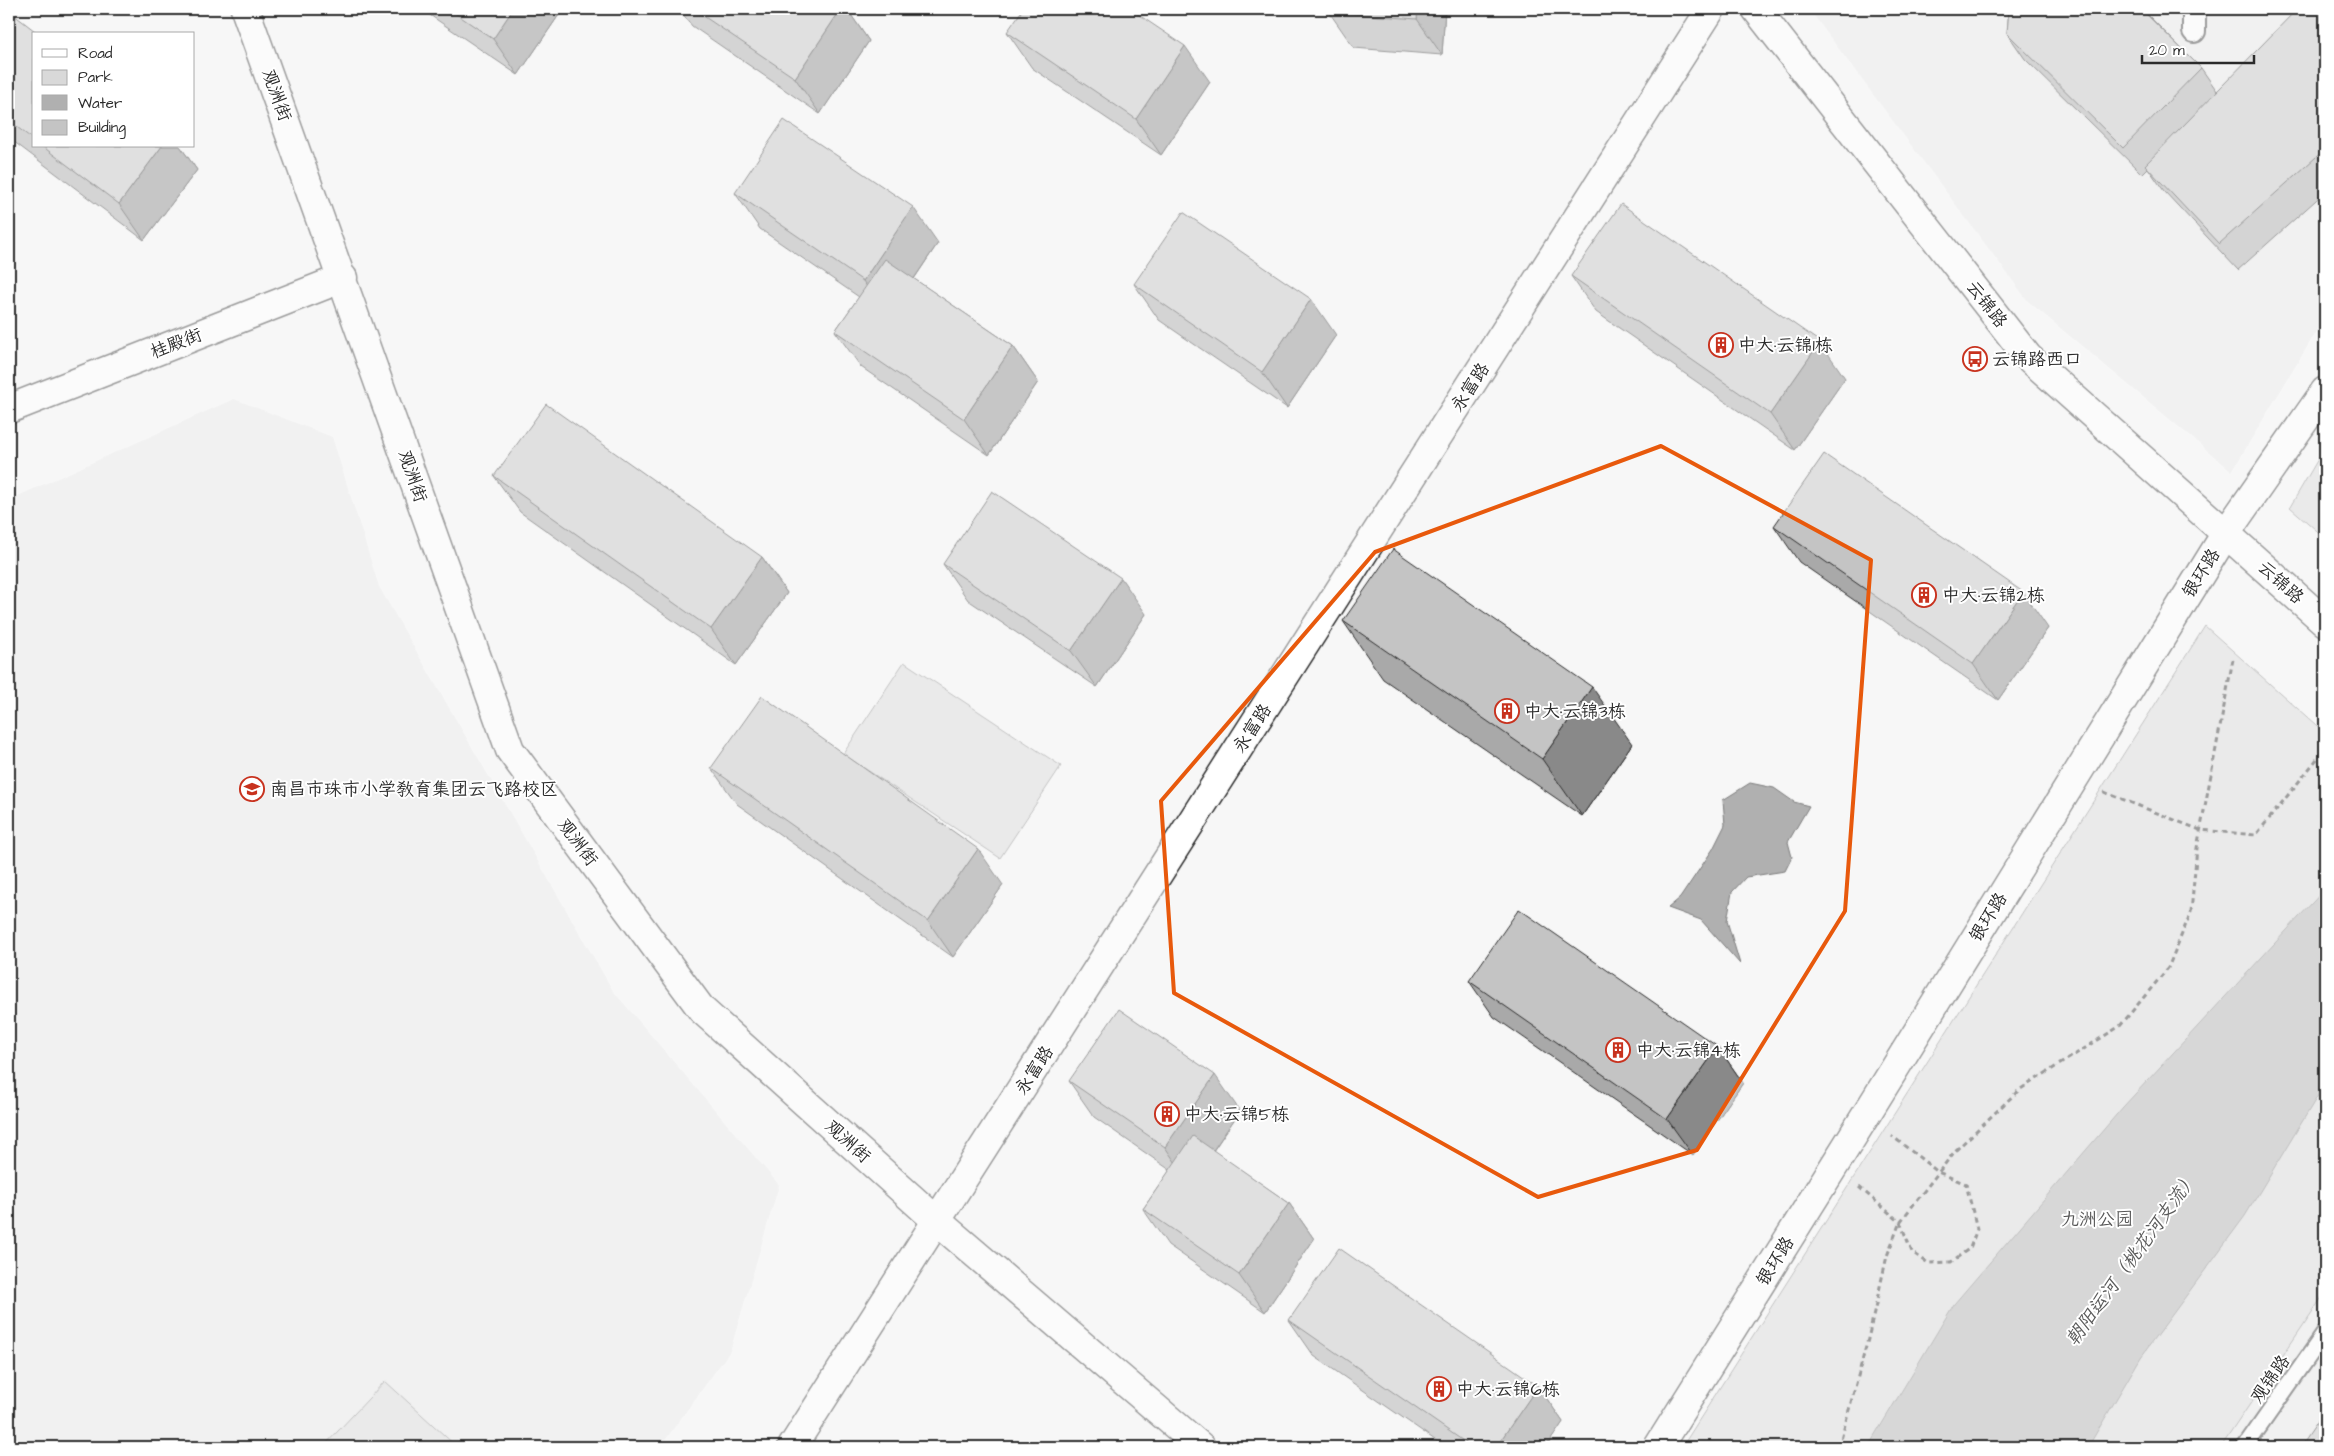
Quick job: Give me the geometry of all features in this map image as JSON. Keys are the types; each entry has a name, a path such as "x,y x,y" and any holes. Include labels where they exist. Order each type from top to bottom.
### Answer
{"street":[{"name":"观洲街","path":"245,9 343,278 510,750 702,1010 938,1221 1201,1447"},
{"name":"永富路","path":"792,1447 1711,9"},
{"name":"云锦路","path":"1756,9 2028,357 2325,622"},
{"path":"2194,9 2194,31"},
{"name":"桂殿街","path":"9,409 343,278"},
{"name":"银环路","path":"1658,1447 1834,1167 2226,533 2325,391"}],"lane":[{"name":"观锦路","path":"2245,1447 2325,1333"}],"path":[{"path":"1839,1447 1868,1339 1887,1256 1900,1222 1954,1151 2019,1090 2120,1026 2168,968 2191,912 2200,830 2233,659"},
{"path":"2073,780 2200,830 2256,836 2317,760"},
{"path":"1834,1167 1900,1222 1912,1252 1928,1262 1951,1262 1970,1248 1977,1230 1966,1184 1938,1172 1866,1115"}],"highlighted area":[{"path":"1661,446 1871,560 1845,911 1697,1150 1538,1197 1174,993 1161,801 1375,552"}],"shaded area":[{"path":"1809,9 2325,9 2325,317 2232,471 2028,301"},
{"name":"南昌市珠市小学教育集团云飞路校区","path":"234,399 332,437 379,587 613,991 779,1185 730,1351 660,1447 9,1447 9,500"},
{"path":"2325,1228 2325,1447 2164,1447"}],"green space":[{"path":"2325,447 2325,538 2290,507"},
{"name":"九洲公园","path":"2205,626 2325,733 2325,1293 2221,1447 1682,1447"},
{"path":"904,662 1061,766 1000,858 843,754"},
{"path":"385,1381 457,1447 323,1447"}],"water":[{"path":"1750,783 1774,788 1794,802 1809,806 1788,842 1792,857 1785,871 1746,877 1732,892 1727,921 1740,964 1701,920 1668,908 1680,898 1713,849 1725,825 1723,800"},
{"name":"朝阳运河（桃花河支流）","path":"2325,889 2325,1084 2245,1216 2141,1357 2088,1447 1868,1447 1954,1304 2123,1107"}],"building":[{"path":"449,9 513,9 493,39"},
{"path":"693,9 841,9 795,78"},
{"path":"1023,9 1130,9 1185,46 1136,119 1007,32"},
{"path":"1329,9 1418,9 1417,19 1329,12"},
{"path":"2009,9 2141,9 2201,68 2123,148 2007,33"},
{"path":"2297,9 2325,9 2325,149 2219,244 2145,165"},
{"path":"9,11 36,32 32,32 32,138 9,121"},
{"path":"784,120 913,207 863,281 735,193"},
{"path":"45,148 161,148 119,204"},
{"name":"中大·云锦1栋","path":"1621,204 1820,342 1770,414 1571,276"},
{"path":"1183,212 1311,299 1262,372 1134,284"},
{"path":"885,259 1013,346 964,419 835,331"},
{"path":"546,404 762,557 711,629 494,476"},
{"name":"中大·云锦2栋","path":"1824,454 2023,592 1973,664 1774,526"},
{"path":"992,491 1121,578 1071,651 943,564"},
{"path":"1393,549 1592,687 1542,759 1343,621"},
{"path":"762,696 978,849 928,921 711,768"},
{"name":"中大·云锦4栋","path":"1519,909 1718,1047 1667,1119 1469,981"},
{"path":"1119,1009 1215,1075 1165,1147 1069,1081"},
{"path":"1193,1136 1289,1203 1239,1275 1143,1209"},
{"name":"中大·云锦6栋","path":"1339,1248 1538,1386 1496,1447 1472,1447 1289,1320"},
{"path":"2325,1410 2325,1447 2300,1447"}],"place":[{"name":"中大·云锦1栋","path":"1721,345"},
{"name":"云锦路西口","path":"1975,359"},
{"name":"中大·云锦2栋","path":"1924,595"},
{"name":"中大·云锦3栋","path":"1507,711"},
{"name":"南昌市珠市小学教育集团云飞路校区","path":"252,789"},
{"name":"中大·云锦4栋","path":"1618,1050"},
{"name":"中大·云锦5栋","path":"1167,1114"},
{"name":"中大·云锦6栋","path":"1439,1389"}]}
